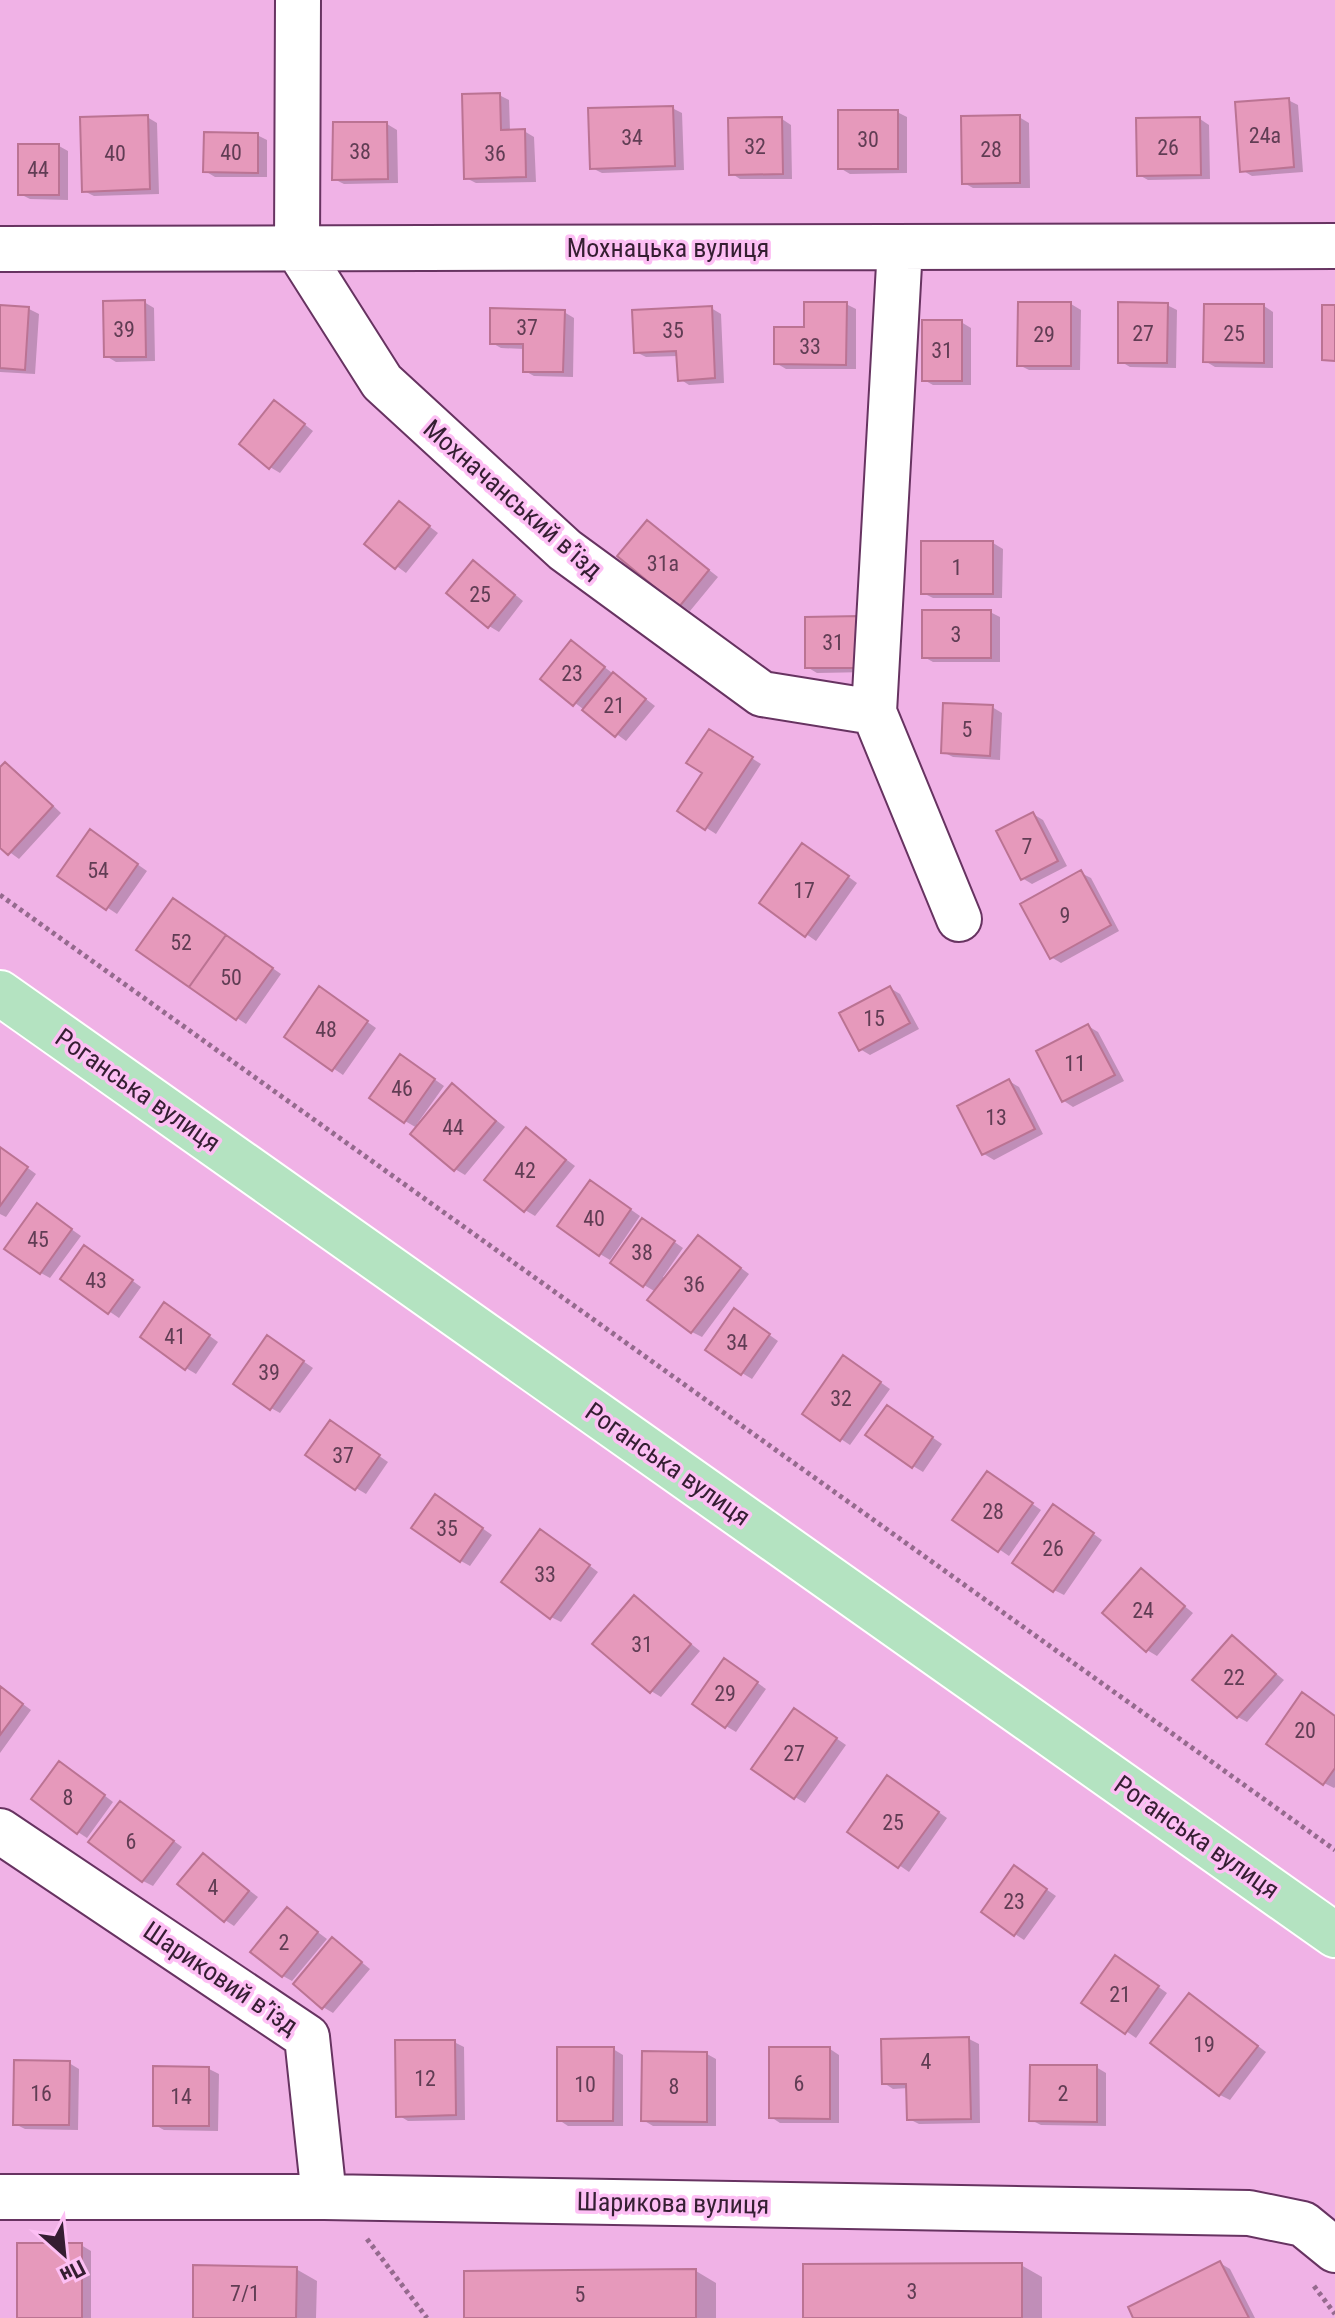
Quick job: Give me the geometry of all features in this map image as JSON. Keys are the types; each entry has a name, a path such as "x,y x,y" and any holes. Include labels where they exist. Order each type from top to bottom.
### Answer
{"main road":[{"name":"Роганська вулиця","path":"0,993 1335,1935"}],"street":[{"path":"297,248 298,0"},
{"name":"Мохнацька вулиця","path":"0,249 1335,246"},
{"path":"900,247 874,712 959,919"},
{"name":"Мохначанський в’їзд","path":"297,248 382,382 565,550 762,694 874,712"},
{"name":"Шариковий в’їзд","path":"0,1831 307,2037 324,2197"},
{"name":"Шарикова вулиця","path":"0,2197 324,2197 1249,2213 1303,2224 1335,2250"}],"path":[{"path":"0,895 1335,1850"},
{"path":"359,2228 427,2318"}],"building":[{"path":"500,93 501,130 525,129 526,177 464,179 462,94"},
{"path":"1289,98 1294,167 1240,172 1235,102"},
{"path":"673,106 675,166 590,169 588,108"},
{"path":"838,110 898,110 898,169 838,169"},
{"path":"148,115 150,189 82,192 80,117"},
{"path":"1020,115 1020,183 962,184 961,116"},
{"path":"782,117 783,174 729,175 728,118"},
{"path":"1200,117 1201,175 1137,176 1136,118"},
{"path":"333,122 387,122 388,179 332,180"},
{"path":"204,132 258,133 258,173 203,172"},
{"path":"18,144 59,144 59,195 18,195"},
{"path":"145,300 146,357 104,357 103,301"},
{"path":"804,302 847,302 846,365 774,364 774,327 804,327"},
{"path":"1018,302 1071,302 1071,366 1017,366"},
{"path":"1118,302 1168,303 1167,363 1118,363"},
{"path":"1204,304 1264,304 1264,363 1203,362"},
{"path":"0,305 29,307 25,370 0,368"},
{"path":"1322,305 1335,305 1335,361 1322,360"},
{"path":"712,306 715,378 678,381 676,351 634,353 632,310"},
{"path":"490,308 565,310 563,372 523,372 523,344 490,344"},
{"path":"922,320 962,320 962,381 922,381"},
{"path":"274,400 305,424 269,469 239,444"},
{"path":"399,501 430,526 395,569 364,544"},
{"path":"647,520 709,570 679,607 617,556"},
{"path":"921,541 993,541 993,594 921,594"},
{"path":"473,560 515,595 488,628 446,593"},
{"path":"922,610 991,610 991,658 922,658"},
{"path":"860,616 861,668 805,668 805,617"},
{"path":"571,640 605,667 573,706 540,679"},
{"path":"613,672 646,699 615,737 582,710"},
{"path":"943,703 993,705 990,756 941,753"},
{"path":"709,729 753,757 705,830 677,811 702,773 686,763"},
{"path":"5,762 53,806 8,855 0,848 0,767"},
{"path":"1033,812 1058,861 1021,880 996,831"},
{"path":"90,829 138,864 106,910 57,876"},
{"path":"802,843 849,876 805,937 759,903"},
{"path":"1081,870 1111,925 1050,959 1020,904"},
{"path":"173,898 226,935 189,987 136,950"},
{"path":"226,935 273,968 236,1020 136,950 189,987"},
{"path":"319,986 368,1021 332,1071 284,1037"},
{"path":"890,986 910,1023 859,1051 839,1013"},
{"path":"1088,1024 1115,1075 1062,1102 1036,1051"},
{"path":"400,1054 435,1079 404,1123 369,1098"},
{"path":"1009,1079 1035,1129 982,1155 957,1106"},
{"path":"452,1083 496,1121 454,1171 410,1134"},
{"path":"526,1127 566,1160 524,1212 484,1180"},
{"path":"0,1147 28,1167 0,1206"},
{"path":"590,1180 631,1209 599,1256 557,1226"},
{"path":"37,1203 72,1229 40,1274 4,1249"},
{"path":"642,1218 675,1241 643,1287 610,1263"},
{"path":"698,1235 741,1268 691,1333 647,1300"},
{"path":"84,1245 133,1280 108,1314 60,1279"},
{"path":"164,1302 210,1335 185,1370 140,1337"},
{"path":"734,1308 770,1334 741,1375 705,1350"},
{"path":"267,1335 304,1361 270,1410 233,1384"},
{"path":"843,1355 881,1382 840,1441 802,1414"},
{"path":"887,1405 933,1437 912,1468 865,1435"},
{"path":"330,1420 380,1455 355,1490 305,1455"},
{"path":"987,1471 1033,1503 998,1552 952,1520"},
{"path":"435,1494 483,1528 460,1562 411,1528"},
{"path":"1053,1504 1094,1533 1053,1592 1012,1563"},
{"path":"540,1529 590,1565 550,1619 501,1582"},
{"path":"1141,1568 1185,1606 1146,1652 1102,1613"},
{"path":"634,1595 691,1644 650,1693 592,1644"},
{"path":"1232,1635 1276,1674 1237,1718 1192,1680"},
{"path":"724,1658 758,1682 725,1728 692,1704"},
{"path":"0,1686 23,1704 0,1735"},
{"path":"1302,1692 1335,1716 1335,1768 1323,1785 1266,1744"},
{"path":"794,1708 837,1738 794,1799 751,1769"},
{"path":"59,1761 105,1795 77,1834 31,1799"},
{"path":"887,1775 939,1812 898,1868 847,1832"},
{"path":"120,1801 174,1841 142,1882 88,1842"},
{"path":"203,1853 249,1891 224,1922 177,1884"},
{"path":"1014,1865 1047,1889 1014,1936 981,1912"},
{"path":"287,1907 318,1932 282,1977 250,1952"},
{"path":"332,1937 362,1962 322,2009 293,1984"},
{"path":"1115,1955 1159,1986 1125,2034 1081,2003"},
{"path":"1189,1993 1258,2046 1219,2096 1150,2043"},
{"path":"969,2037 971,2119 907,2120 906,2084 882,2084 881,2039"},
{"path":"395,2040 455,2040 456,2115 396,2117"},
{"path":"557,2047 614,2047 613,2121 557,2121"},
{"path":"769,2047 830,2047 830,2119 769,2118"},
{"path":"642,2051 707,2052 707,2122 641,2121"},
{"path":"14,2060 70,2061 69,2125 13,2125"},
{"path":"1030,2065 1097,2065 1097,2122 1029,2121"},
{"path":"153,2066 209,2067 209,2126 153,2126"},
{"path":"17,2243 82,2243 82,2318 17,2318"},
{"path":"1220,2261 1249,2318 1133,2318 1128,2307"},
{"path":"1022,2263 1022,2318 803,2318 803,2264"},
{"path":"193,2265 297,2267 296,2318 193,2318"},
{"path":"696,2269 696,2318 464,2318 464,2271"}]}
